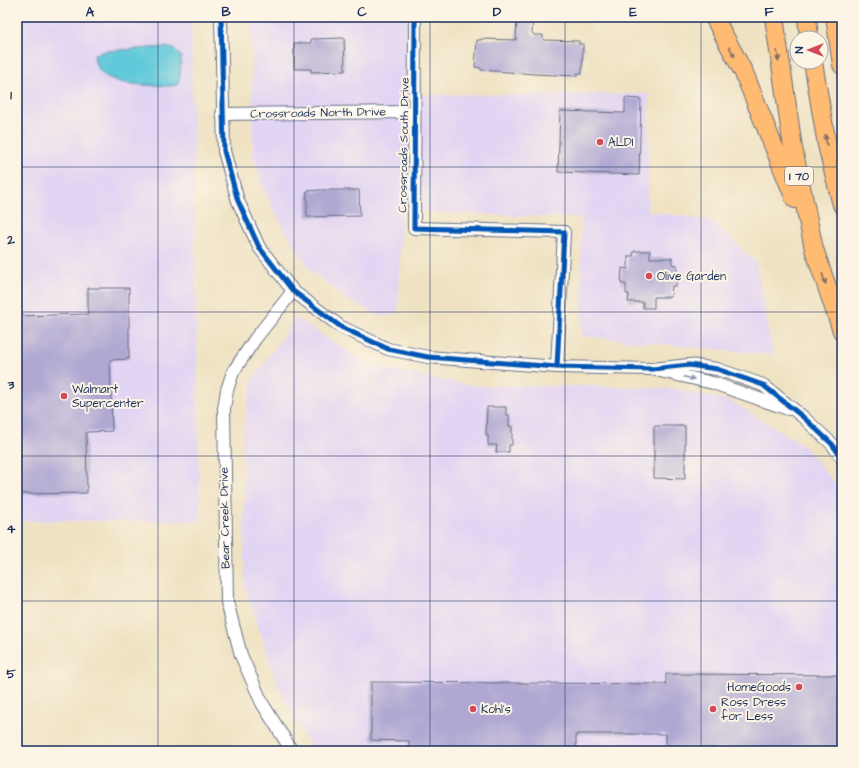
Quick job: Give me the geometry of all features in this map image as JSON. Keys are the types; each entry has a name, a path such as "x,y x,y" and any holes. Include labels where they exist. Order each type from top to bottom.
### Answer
{"highway":[{"path":"714,17 744,73 814,249"},
{"name":"I 70","path":"774,17 793,148 814,249 842,331"},
{"path":"806,17 808,30"},
{"path":"835,17 842,65"},
{"path":"814,70 827,145 842,205"}],"street":[{"path":"221,17 224,151 238,201 259,246 293,291 341,326 388,349 428,357 557,367 652,369 713,383 795,411 832,444 842,458"},
{"name":"Crossroads South Drive","path":"416,17 414,228 564,232 557,367"},
{"name":"Crossroads North Drive","path":"222,114 414,112"},
{"name":"Bear Creek Drive","path":"292,751 262,703 241,655 227,602 224,409 227,390 233,372 255,339 293,291"}],"shaded area":[{"path":"17,17 191,17 200,521 17,521"},
{"path":"251,17 408,17 410,95 649,94 648,211 713,221 756,263 773,355 582,336 581,218 428,212 401,209 398,313 381,317 348,300 310,270 282,226 264,191 253,155"},
{"path":"296,318 370,366 474,386 592,386 674,389 730,401 802,444 842,492 842,751 313,751 280,691 245,587 243,431 252,381"}],"water":[{"path":"166,47 174,49 181,56 180,77 177,85 135,84 112,79 103,73 96,65 94,54 105,51"}],"building":[{"path":"517,17 533,17 532,33 534,35 543,35 543,40 579,41 579,44 583,44 582,74 577,73 577,76 534,74 481,70 481,68 475,67 477,40 516,40"},
{"path":"344,38 345,71 311,72 311,69 294,69 294,43 311,43 311,39"},
{"name":"ALDI","path":"625,98 641,99 639,175 558,172 560,111 625,113"},
{"path":"359,190 360,216 307,217 307,191"},
{"name":"Olive Garden","path":"634,251 650,251 650,258 672,258 672,264 677,265 676,286 672,286 671,297 654,297 654,308 643,308 643,302 628,302 629,294 626,294 626,284 621,284 622,268 628,269 628,256 633,256"},
{"name":"Walmart Supercenter","path":"88,288 129,288 129,359 110,360 112,431 86,432 87,493 17,494 17,316 88,314"},
{"path":"487,407 506,407 506,414 509,415 509,426 512,427 512,445 509,445 509,452 496,452 497,445 488,445 488,435 486,435"},
{"path":"654,426 685,426 685,479 654,478"},
{"path":"666,674 842,675 842,751 759,751 759,748 666,748 666,734 576,734 576,751 409,751 409,741 371,740 371,682 666,684"}],"cycle path":[{"path":"221,17 224,151 238,201 259,247 293,291 341,327 388,349 428,357 557,367 652,369 689,365 717,369 763,385 803,417 832,444 842,458"},
{"path":"415,17 414,228 564,232 557,367"}],"place":[{"name":"ALDI","path":"600,142"},
{"name":"Olive Garden","path":"649,276"},
{"name":"Walmart Supercenter","path":"64,396"},
{"name":"HomeGoods","path":"799,687"},
{"name":"Kohl's","path":"473,709"},
{"name":"Ross Dress for Less","path":"713,709"}]}
